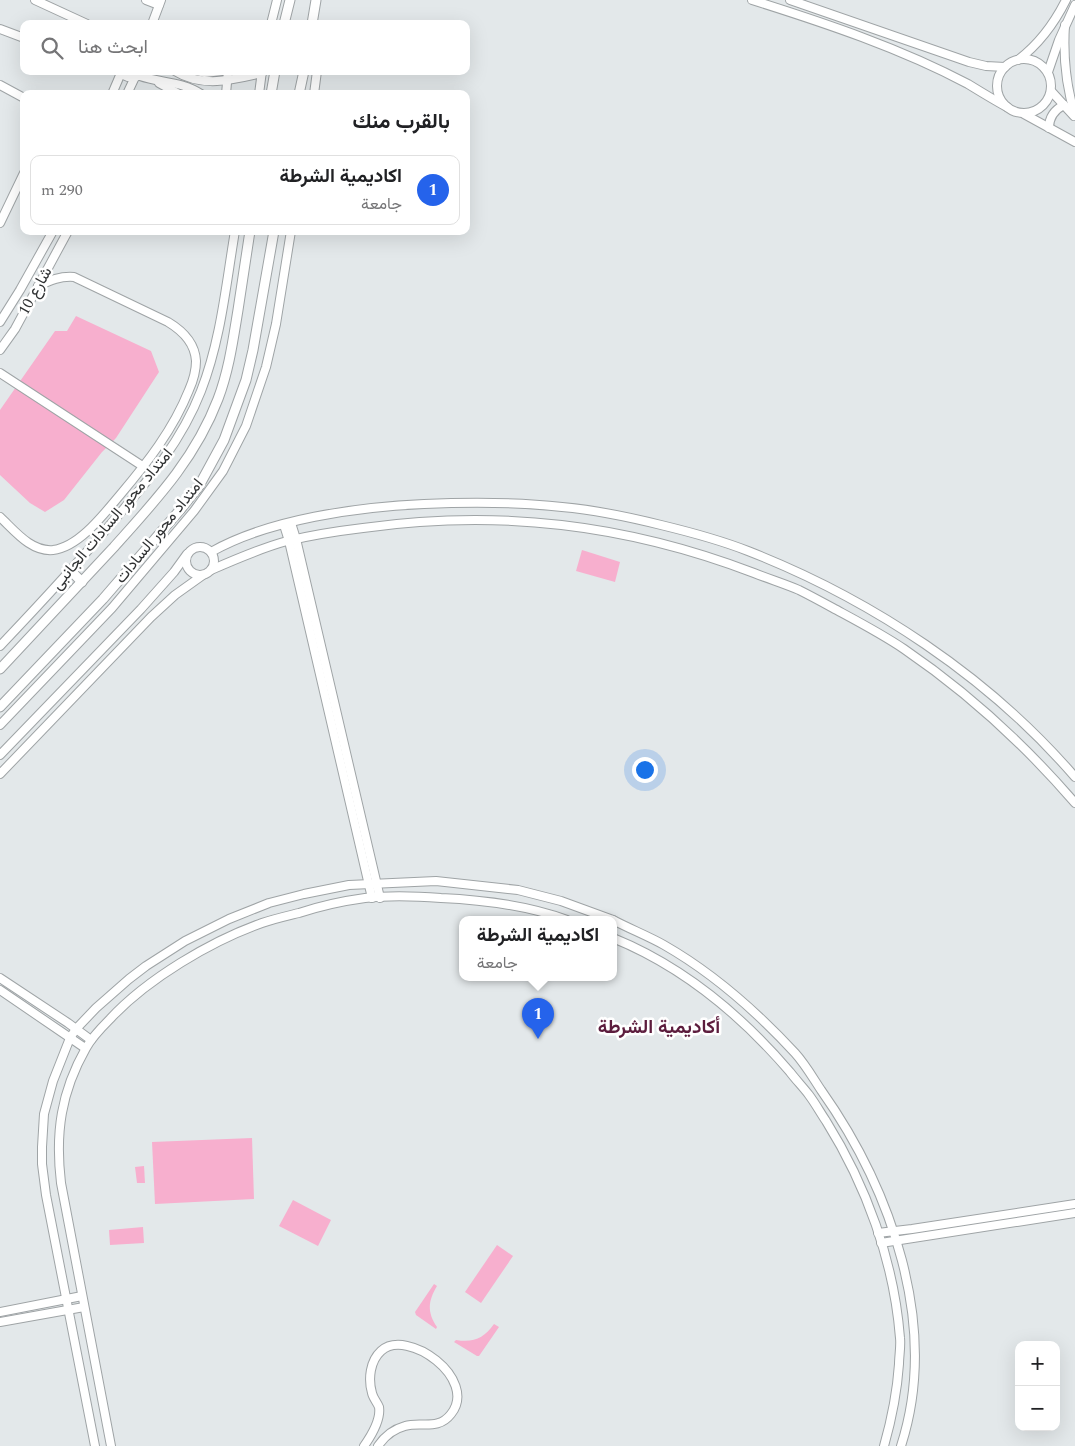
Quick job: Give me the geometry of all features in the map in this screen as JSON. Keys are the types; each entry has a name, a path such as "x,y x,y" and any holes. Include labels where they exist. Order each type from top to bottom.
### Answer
{"main road":[{"path":"285,20 290,0"},
{"path":"313,20 316,0"},
{"path":"272,90 274,75"},
{"path":"301,90 303,75"},
{"name":"امتداد محور السادات","path":"0,669 160,495 194,449 218,398 227,371 233,344 249,235"},
{"name":"امتداد محور السادات","path":"0,706 103,599 199,486 224,440 246,380 273,235"},
{"path":"71,571 82,582"}],"street":[{"path":"35,0 49,3 80,20"},
{"path":"146,0 160,3 154,20"},
{"path":"272,20 277,0"},
{"path":"752,0 887,47 967,84 1007,108 1024,114 1075,142"},
{"path":"790,0 969,62 986,66 1005,67"},
{"path":"1007,108 1000,99 997,88 999,77 1005,67 1018,60 1045,34 1058,16 1066,0"},
{"path":"1048,72 1075,5"},
{"path":"1066,25 1065,66 1075,117"},
{"path":"0,29 20,36"},
{"path":"1018,60 1028,59 1037,62 1048,72 1051,81 1050,96 1044,105 1035,112 1024,114"},
{"path":"113,90 119,75"},
{"path":"124,75 140,75 172,90"},
{"path":"130,90 140,75"},
{"path":"182,75 200,81 228,81 251,75"},
{"path":"227,90 228,75"},
{"path":"260,90 262,75"},
{"path":"315,90 316,75"},
{"path":"155,81 182,85 194,90"},
{"path":"0,86 20,96"},
{"path":"1051,91 1075,117"},
{"path":"1049,128 1053,113 1064,105"},
{"path":"0,223 20,181"},
{"name":"شارع 10","path":"0,321 51,235"},
{"name":"شارع 10","path":"0,350 15,328 66,235"},
{"name":"امتداد محور السادات الجانبى","path":"0,646 71,571 162,462 176,442 201,392 213,355 234,235"},
{"path":"0,724 112,608 194,511 223,471 246,426 266,367 276,324 290,235"},
{"path":"0,517 30,544 41,549 53,550 64,548 74,541 94,524 159,447 185,401 195,372 196,360 188,338 180,329 168,322 74,278 56,278 38,286"},
{"path":"0,321 15,328"},
{"path":"0,332 8,338"},
{"path":"0,373 144,467"},
{"path":"211,552 236,540 287,524 348,511 390,506 445,503 563,507 630,518 693,533 746,550 804,574 857,602 917,638 970,678 1025,725 1075,777"},
{"path":"627,535 630,518"},
{"path":"0,774 151,617 175,594 211,570 292,540 343,531 401,522 510,520 558,524 627,535 688,550 799,590 857,620 903,648 953,685 1002,727 1050,774 1075,803"},
{"path":"287,524 376,898"},
{"path":"706,556 711,539"},
{"path":"0,755 141,609 190,551 203,547 211,552 214,561 211,570"},
{"path":"187,554 186,563 190,571 198,575 203,574"},
{"path":"95,1446 46,1195 42,1146 42,1128 53,1081 70,1038 76,1029 113,993 146,966 185,941 229,919 269,903 304,894 349,885 436,881 477,884 523,891 562,901 602,916"},
{"path":"520,907 523,891"},
{"path":"111,1446 61,1183 58,1148 59,1123 64,1102 72,1078 90,1040 130,999 171,968 218,943 262,924 318,907 376,898 416,896 476,900 520,907 553,916"},
{"path":"617,922 664,945 713,978 747,1005 796,1054 836,1110 854,1140 872,1178 896,1240 909,1289 914,1325 915,1357 913,1392 901,1446"},
{"path":"617,939 669,967 704,991 740,1020 776,1056 810,1095 837,1139 859,1182 878,1233 894,1292 900,1340 896,1395 884,1446"},
{"path":"0,978 90,1040"},
{"path":"0,990 85,1048"},
{"path":"878,1233 1075,1204"},
{"path":"881,1243 1075,1213"},
{"path":"0,1312 82,1296"},
{"path":"0,1322 84,1306"},
{"path":"364,1446 375,1429 379,1408 372,1394 370,1379 372,1363 382,1350 394,1345 401,1344 419,1349 442,1365 450,1374 458,1393 457,1404 446,1420 437,1424 406,1425 383,1438 378,1446"}],"shaded area":[{"path":"76,316 151,351 159,372 116,438 102,452 64,500 45,512 30,503 0,475 0,410 55,331 67,331"},
{"path":"582,550 620,562 615,582 576,571"},
{"path":"252,1138 254,1199 155,1204 152,1142"},
{"path":"144,1166 145,1183 137,1183 135,1167"},
{"path":"293,1200 331,1220 318,1246 279,1226"},
{"path":"143,1227 144,1243 110,1245 109,1230"},
{"path":"497,1245 513,1256 481,1303 465,1292"},
{"path":"434,1284 437,1286 430,1302 430,1311 437,1327 436,1329 416,1315 415,1312"},
{"path":"494,1324 499,1327 479,1356 454,1342 456,1340 468,1341 478,1338 486,1333"}],"place":[{"name":"اكاديمية الشرطة","path":"538,1039"}],"district":[{"name":"أكاديمية الشرطة","path":"659,1027"}]}
